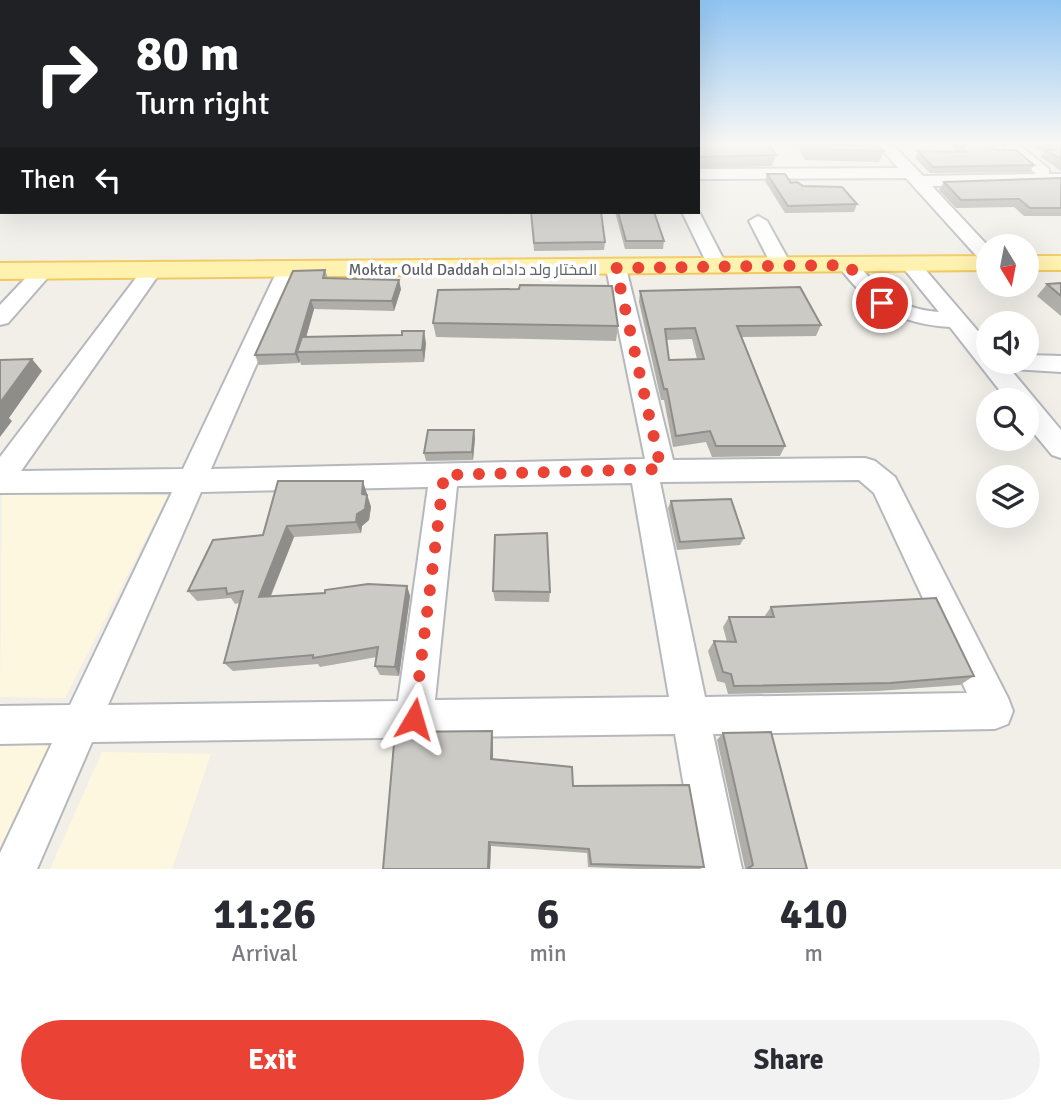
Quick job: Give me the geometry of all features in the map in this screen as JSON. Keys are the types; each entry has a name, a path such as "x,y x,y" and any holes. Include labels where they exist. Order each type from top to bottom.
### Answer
{"main road":[{"name":"Moktar Ould Daddah المختار ولد داداه","path":"0,271 616,268 976,261"},
{"path":"1040,263 1061,263"}],"street":[{"path":"923,186 976,246"},
{"path":"692,214 717,267"},
{"path":"758,221 782,266"},
{"path":"910,264 976,344"},
{"path":"848,265 870,293 891,308 918,318 956,320"},
{"path":"616,268 720,869"},
{"path":"15,869 288,269"},
{"path":"0,480 152,270"},
{"path":"0,318 43,271"},
{"path":"1039,363 1061,364"},
{"path":"1000,374 1012,388"},
{"path":"1039,422 1061,449"},
{"path":"0,480 191,482 652,469 865,469 885,485 995,711 0,725"},
{"path":"414,719 444,475"}],"shaded area":[{"path":"2,494 168,495 65,698 0,697"},
{"path":"0,743 57,743 0,861"},
{"path":"102,752 211,754 172,869 50,869"}],"building":[{"path":"775,186 842,187 857,204 788,206"},
{"path":"947,186 1061,186 1061,208 1030,208 1019,199 961,200"},
{"path":"531,214 601,214 605,242 534,243"},
{"path":"619,214 655,214 664,241 626,241"},
{"path":"325,270 323,278 399,280 392,301 311,300 295,354 255,355 293,271"},
{"path":"1061,283 1061,296 1047,284"},
{"path":"520,285 612,286 618,326 433,323 438,290 519,289"},
{"path":"800,287 821,325 737,326 785,446 716,446 710,431 676,436 667,389 664,389 640,291","holes":["695,328 704,359 669,360 665,329"]},
{"path":"402,331 424,331 422,350 297,352 302,337 402,335"},
{"path":"32,359 0,403 0,360"},
{"path":"428,430 474,430 472,452 424,453"},
{"path":"278,481 363,481 362,494 367,495 365,509 357,514 356,522 287,526 259,597 325,593 325,590 368,584 407,586 395,667 375,666 378,647 313,658 313,655 224,663 243,591 227,594 226,588 188,591 213,540 263,535"},
{"path":"731,499 744,538 680,542 671,501"},
{"path":"547,533 550,592 493,591 495,535"},
{"path":"936,598 974,676 890,683 734,686 731,674 723,672 714,641 736,642 729,617 774,617 771,607"},
{"path":"492,731 491,759 572,767 573,786 689,785 704,867 591,864 589,849 489,842 488,869 383,869 395,732"},
{"path":"771,732 807,869 747,869 753,865 723,733"}],"route":[{"path":"414,719 444,475 661,469 616,268 848,265 870,293 882,303"}]}
